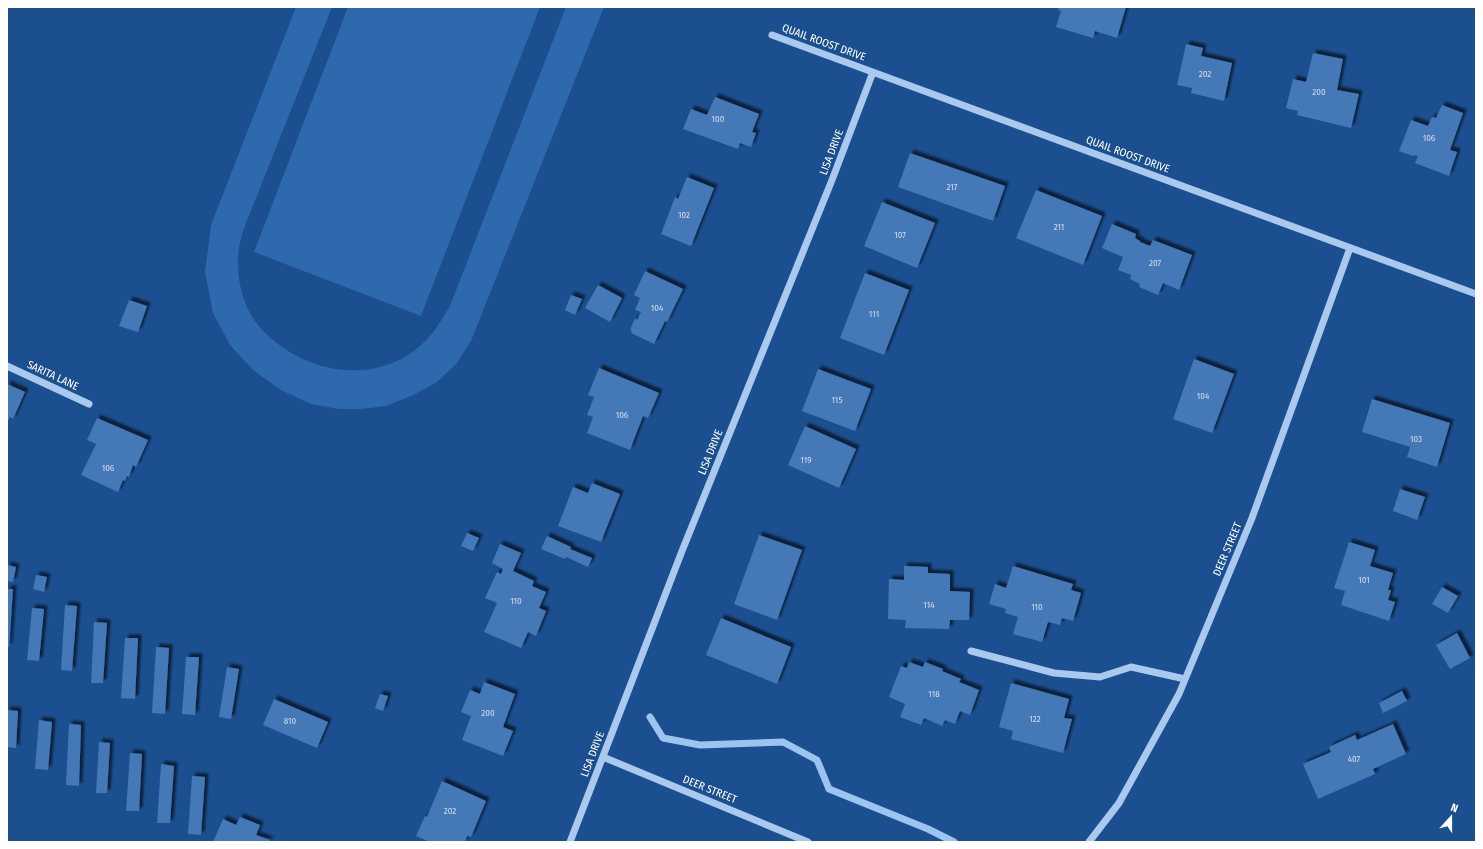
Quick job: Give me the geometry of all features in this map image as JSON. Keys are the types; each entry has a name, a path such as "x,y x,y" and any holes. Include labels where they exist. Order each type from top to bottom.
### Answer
{"street":[{"name":"QUAIL ROOST DRIVE","path":"772,35 1476,294"},
{"name":"LISA DRIVE","path":"570,842 679,558 832,180 873,72"},
{"name":"DEER STREET","path":"1089,842 1119,803 1179,694 1252,518 1350,248"},
{"name":"SARITA LANE","path":"7,366 89,404"},
{"path":"971,651 1054,673 1100,677 1131,667 1185,679"},
{"name":"DEER STREET","path":"603,757 808,842"}],"shaded area":[{"path":"296,7 332,7 243,230 240,240 238,260 240,287 253,319 272,339 288,351 307,361 326,367 346,370 366,370 385,366 404,357 421,345 437,327 450,306 566,7 604,7 471,341 456,364 437,382 413,395 386,406 361,409 339,409 311,404 281,390 253,370 230,345 213,313 205,272 211,225"},
{"path":"348,7 540,7 421,316 254,252"}],"building":[{"path":"1059,7 1126,7 1117,38 1095,31 1093,38 1056,27 1061,11 1058,10"},
{"path":"1186,44 1203,48 1201,56 1232,63 1224,101 1191,93 1192,88 1177,85"},
{"path":"1313,53 1343,59 1337,90 1359,94 1351,128 1297,115 1298,111 1286,108 1293,79 1306,82"},
{"path":"715,97 759,114 752,132 756,133 751,147 740,143 738,149 683,129 691,109 707,115"},
{"path":"1442,105 1463,113 1450,150 1457,152 1449,176 1415,163 1418,156 1413,156 1399,151 1411,120 1428,126 1432,117 1436,118"},
{"path":"910,153 1005,186 993,221 898,187"},
{"path":"687,177 714,188 691,246 661,234 675,197 678,199"},
{"path":"1036,190 1102,216 1083,265 1016,238"},
{"path":"882,202 935,223 917,268 864,246"},
{"path":"1112,224 1136,234 1135,238 1150,246 1153,240 1192,255 1179,290 1163,283 1158,295 1139,287 1140,284 1130,279 1131,275 1118,270 1123,257 1102,248"},
{"path":"645,271 683,289 667,322 665,321 654,344 631,333 632,331 630,330 635,318 637,320 641,312 635,310 640,298 634,295"},
{"path":"865,273 909,290 884,355 840,338"},
{"path":"598,285 622,298 610,322 585,308"},
{"path":"571,295 582,299 575,315 565,310"},
{"path":"129,300 147,306 138,332 119,326"},
{"path":"1194,359 1234,374 1212,433 1173,419"},
{"path":"599,368 659,393 648,418 643,416 630,450 587,433 593,417 587,415 594,397 588,395"},
{"path":"818,369 871,389 855,431 802,411"},
{"path":"7,384 25,392 13,419 10,417 7,423"},
{"path":"1372,399 1450,423 1437,467 1407,457 1410,447 1362,432"},
{"path":"97,418 148,440 136,467 133,465 129,477 127,476 125,481 123,480 118,492 81,475 96,444 87,440"},
{"path":"805,426 856,449 839,488 788,465"},
{"path":"592,483 620,494 601,542 558,526 573,487 588,493"},
{"path":"1400,489 1425,497 1417,520 1393,511"},
{"path":"467,533 479,538 473,551 461,546"},
{"path":"759,535 802,550 777,620 734,604"},
{"path":"547,536 571,547 570,549 592,558 588,567 566,557 565,559 541,549"},
{"path":"1349,542 1375,550 1370,566 1393,573 1388,590 1391,590 1388,600 1395,602 1389,621 1341,605 1345,591 1334,588"},
{"path":"500,544 521,553 513,571 534,581 532,586 546,592 539,608 546,611 536,636 528,632 521,648 484,632 497,603 485,598 497,572 501,574 503,569 492,563"},
{"path":"7,565 16,567 13,582 7,581"},
{"path":"904,566 928,567 928,573 950,574 950,591 970,592 969,620 950,620 949,629 905,628 906,620 888,619 889,579 904,580"},
{"path":"1013,566 1073,584 1071,590 1081,593 1073,621 1062,618 1060,625 1048,622 1042,642 1013,634 1018,617 1005,613 1006,609 989,604 995,584 1006,588"},
{"path":"36,575 47,577 44,592 33,589"},
{"path":"1442,587 1458,596 1448,613 1432,604"},
{"path":"7,589 13,589 9,647 7,647"},
{"path":"65,605 77,606 72,671 61,670"},
{"path":"32,608 44,609 39,661 27,660"},
{"path":"721,618 791,647 777,684 706,655"},
{"path":"94,622 107,623 103,683 91,683"},
{"path":"1457,633 1470,658 1450,669 1436,645"},
{"path":"125,638 138,638 135,699 121,698"},
{"path":"156,647 169,648 165,714 152,713"},
{"path":"186,657 199,657 195,715 182,714"},
{"path":"909,662 923,667 925,662 943,669 942,671 961,679 959,682 979,690 970,715 960,711 955,724 945,720 942,726 924,718 921,725 900,717 905,704 889,697 901,666 907,668"},
{"path":"227,667 239,669 231,719 219,717"},
{"path":"484,682 515,694 503,727 513,731 503,756 462,740 471,716 461,712 470,690 480,694"},
{"path":"1011,683 1069,699 1064,718 1072,719 1063,753 1011,739 1013,731 999,727"},
{"path":"1402,691 1407,701 1383,713 1379,703"},
{"path":"380,694 388,696 383,711 375,708"},
{"path":"274,699 328,722 317,748 263,725"},
{"path":"7,710 18,711 16,748 7,747"},
{"path":"39,720 52,722 48,770 35,769"},
{"path":"69,724 81,725 79,786 66,785"},
{"path":"1393,724 1406,754 1373,769 1375,774 1318,799 1303,764 1331,752 1329,747 1355,735 1357,740"},
{"path":"99,742 110,743 107,793 96,793"},
{"path":"130,753 142,754 139,811 126,811"},
{"path":"161,764 174,766 170,823 157,823"},
{"path":"192,776 205,777 201,835 188,834"},
{"path":"442,781 486,801 471,837 467,836 465,842 430,842 416,836 425,816 427,817"},
{"path":"240,817 260,825 256,835 270,840 269,842 213,842 223,819 236,825"}],"waterway":[{"path":"650,717 663,738 700,745 783,742 817,760 829,789 928,829 954,842"}]}
